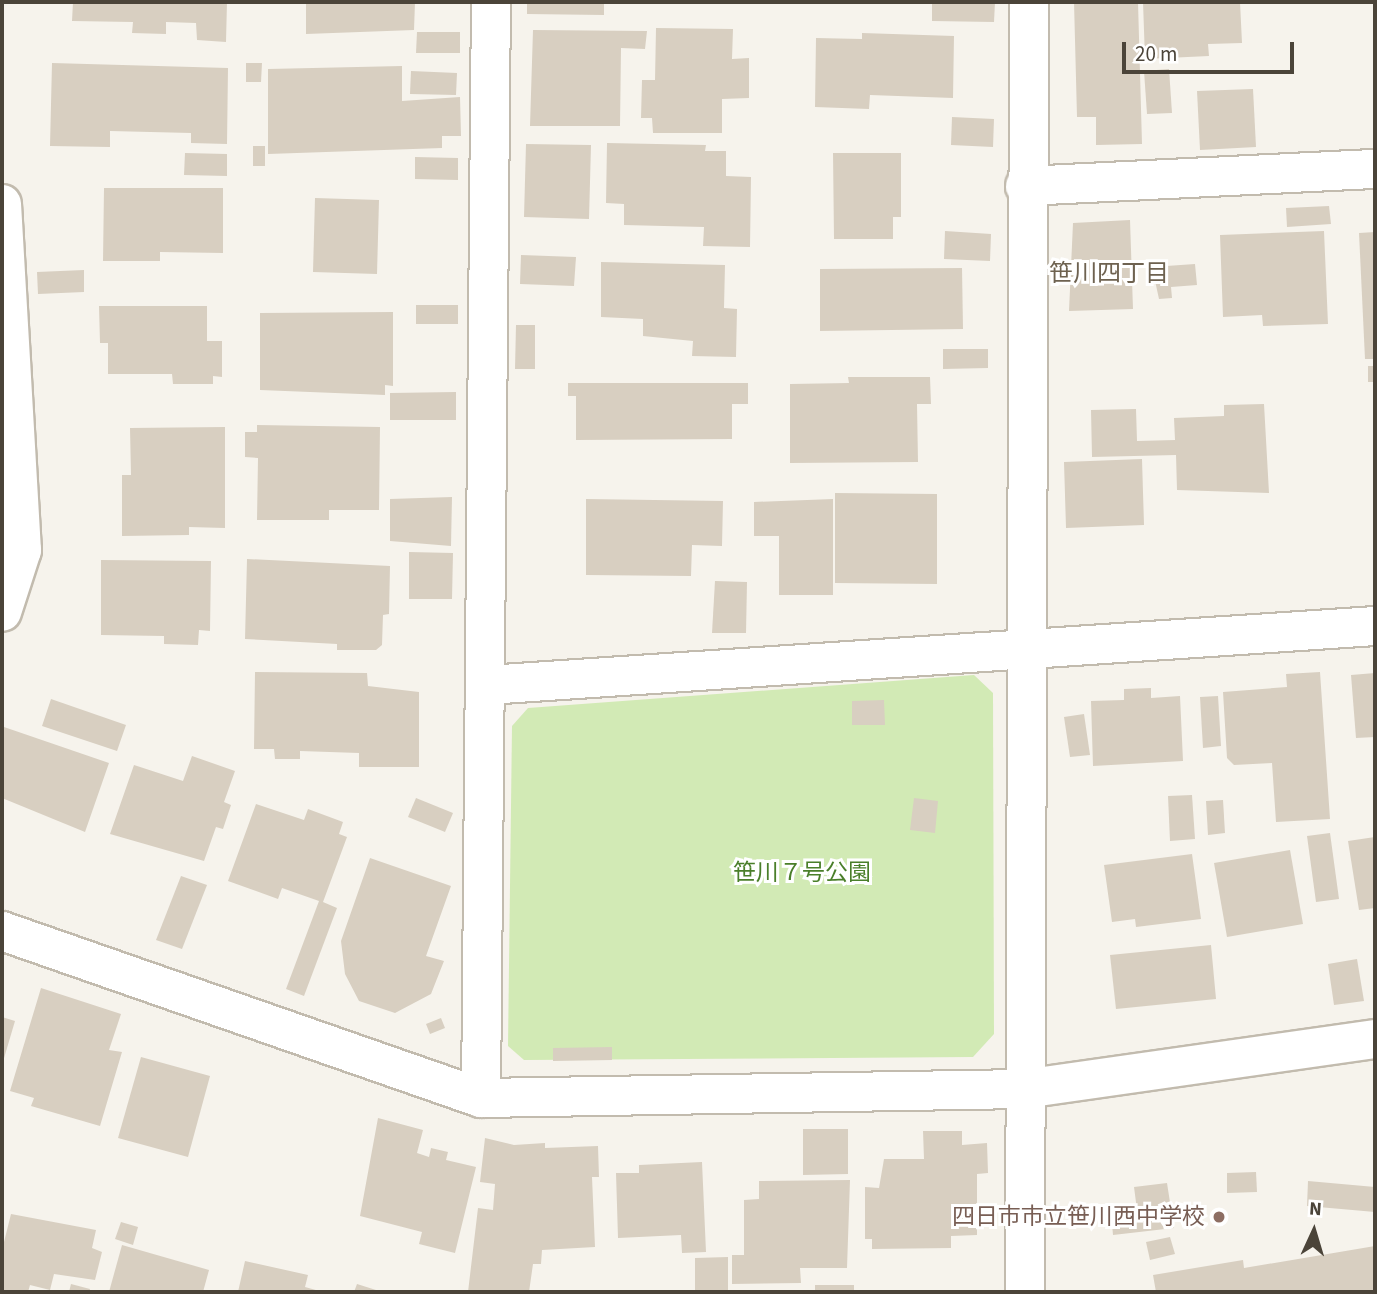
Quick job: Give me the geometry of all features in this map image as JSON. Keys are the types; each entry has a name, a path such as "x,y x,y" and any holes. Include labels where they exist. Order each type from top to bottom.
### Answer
{"street":[{"path":"481,1098 487,685 491,2"},
{"path":"1025,1292 1025,186 1029,2"},
{"path":"1025,186 1375,169"},
{"path":"2,204 22,550 2,612"},
{"path":"487,685 1024,646 1375,626"},
{"path":"2,931 481,1098 1024,1089 1375,1039"}],"green space":[{"name":"笹川７号公園","path":"974,675 993,693 994,1034 973,1057 524,1060 508,1046 512,726 528,708"}],"building":[{"path":"73,2 227,2 226,42 197,40 196,23 166,22 166,34 132,33 133,22 72,21"},
{"path":"306,2 415,2 414,30 306,34"},
{"path":"527,2 604,2 604,15 527,14"},
{"path":"932,2 995,2 994,22 932,21"},
{"path":"1074,2 1138,2 1142,144 1096,145 1096,117 1077,117"},
{"path":"1143,2 1240,2 1242,43 1208,44 1209,56 1145,59"},
{"path":"656,28 733,29 732,59 749,58 749,98 722,99 722,133 653,133 652,118 641,118 642,80 655,80"},
{"path":"533,30 647,31 645,49 621,48 620,126 530,126"},
{"path":"417,32 460,32 460,53 416,53"},
{"path":"862,33 954,36 953,98 870,95 869,109 815,107 816,38 862,39"},
{"path":"52,63 228,68 227,144 191,143 191,133 110,131 110,147 50,146"},
{"path":"246,63 262,63 261,82 246,82"},
{"path":"402,66 402,101 460,97 461,136 442,136 442,148 268,154 268,69"},
{"path":"1169,69 1172,113 1147,114 1144,71"},
{"path":"411,71 457,73 456,95 410,94"},
{"path":"1253,89 1256,147 1200,150 1197,91"},
{"path":"952,117 994,119 993,147 951,145"},
{"path":"607,143 706,145 705,151 726,151 726,176 751,177 750,247 703,246 704,227 624,225 624,204 606,203"},
{"path":"526,144 591,145 589,219 524,217"},
{"path":"253,146 265,146 265,166 253,166"},
{"path":"185,153 227,154 227,176 184,175"},
{"path":"833,153 901,153 901,217 893,217 893,239 834,239"},
{"path":"415,157 458,158 458,180 415,179"},
{"path":"104,188 223,188 223,253 160,252 160,261 103,261"},
{"path":"315,198 379,200 377,274 313,272"},
{"path":"1329,206 1331,224 1287,227 1286,208"},
{"path":"1130,220 1133,309 1069,311 1073,223"},
{"path":"945,231 991,234 990,261 944,259"},
{"path":"1324,231 1328,324 1263,326 1262,315 1223,317 1220,235"},
{"path":"1375,232 1375,359 1365,359 1359,233"},
{"path":"521,255 576,257 574,286 520,284"},
{"path":"601,262 725,265 724,308 737,309 736,357 692,356 693,341 643,336 643,319 601,317"},
{"path":"1195,264 1197,285 1171,287 1172,298 1159,299 1152,267"},
{"path":"962,268 963,329 820,331 820,269"},
{"path":"84,270 84,292 38,294 37,272"},
{"path":"416,305 458,305 458,324 416,324"},
{"path":"99,306 207,306 207,341 222,341 222,377 213,376 213,384 173,384 172,374 108,374 108,343 100,343"},
{"path":"393,312 393,386 385,385 385,395 260,390 260,313"},
{"path":"516,325 535,325 535,369 515,369"},
{"path":"943,349 988,349 988,368 943,369"},
{"path":"1368,366 1375,366 1375,382 1368,382"},
{"path":"848,377 930,377 931,404 917,404 918,462 790,463 790,384 849,383"},
{"path":"568,383 748,383 748,404 732,404 732,439 576,440 576,396 568,396"},
{"path":"456,392 456,420 390,420 390,393"},
{"path":"1264,404 1269,493 1177,490 1176,455 1092,457 1091,410 1136,409 1137,441 1175,440 1174,418 1224,416 1224,405"},
{"path":"257,425 380,427 379,510 329,510 329,520 257,520 258,458 245,457 245,432 257,432"},
{"path":"225,427 225,528 189,527 189,535 122,536 122,475 131,475 130,428"},
{"path":"1142,459 1144,525 1066,528 1064,462"},
{"path":"835,493 937,494 937,584 835,583"},
{"path":"452,497 451,546 390,541 390,499"},
{"path":"586,499 723,501 722,546 692,545 691,576 586,575"},
{"path":"833,499 833,595 779,595 779,536 754,536 754,502"},
{"path":"409,552 453,553 452,599 409,599"},
{"path":"247,559 390,566 389,614 383,615 382,645 376,650 337,650 337,644 245,639"},
{"path":"101,560 211,561 210,631 199,630 198,645 164,644 164,636 101,635"},
{"path":"715,581 747,582 746,633 712,633"},
{"path":"255,672 367,673 368,686 419,692 419,767 359,767 359,753 300,751 300,759 275,759 274,749 254,749"},
{"path":"1320,672 1330,819 1276,822 1272,763 1234,765 1227,758 1223,692 1287,687 1286,674"},
{"path":"1375,673 1375,737 1356,738 1351,675"},
{"path":"1151,688 1151,698 1180,696 1183,761 1093,766 1091,701 1124,700 1124,689"},
{"path":"1218,696 1221,746 1203,748 1200,697"},
{"path":"51,699 126,725 117,751 42,726"},
{"path":"884,700 885,725 852,725 852,701"},
{"path":"1084,714 1090,755 1070,757 1064,717"},
{"path":"4,727 109,763 85,832 2,798"},
{"path":"192,756 235,771 224,802 231,805 223,829 216,827 204,861 110,834 134,765 183,781"},
{"path":"1192,795 1195,839 1170,841 1168,796"},
{"path":"416,798 453,813 445,832 408,817"},
{"path":"914,798 938,801 935,833 910,830"},
{"path":"1223,800 1225,833 1208,835 1206,801"},
{"path":"256,804 304,820 308,809 343,822 339,834 347,837 323,902 337,908 304,996 286,989 319,901 282,888 278,899 228,881"},
{"path":"1330,833 1339,899 1316,902 1307,836"},
{"path":"1375,837 1375,908 1359,910 1348,841"},
{"path":"1290,850 1303,924 1227,937 1214,863"},
{"path":"1192,854 1201,919 1136,927 1135,919 1112,922 1104,865"},
{"path":"370,858 451,886 426,956 444,961 431,994 395,1013 359,1001 345,974 341,941"},
{"path":"181,876 207,885 182,949 156,940"},
{"path":"1211,945 1216,999 1116,1009 1110,955"},
{"path":"1357,959 1364,1001 1334,1005 1328,964"},
{"path":"41,988 121,1014 109,1050 122,1052 100,1126 31,1106 34,1098 10,1091"},
{"path":"2,1017 15,1021 2,1065"},
{"path":"441,1018 445,1028 430,1034 426,1024"},
{"path":"612,1047 612,1060 553,1061 553,1048"},
{"path":"141,1057 210,1076 188,1157 118,1138"},
{"path":"378,1118 423,1130 417,1153 429,1157 431,1148 448,1152 446,1160 476,1167 455,1253 419,1244 422,1232 360,1216"},
{"path":"803,1129 848,1129 848,1174 803,1175"},
{"path":"923,1131 962,1131 962,1145 987,1143 988,1173 977,1174 977,1235 951,1236 951,1248 872,1249 872,1239 865,1239 865,1187 879,1188 884,1159 924,1159"},
{"path":"485,1138 514,1145 545,1143 545,1148 598,1146 599,1177 592,1177 595,1247 542,1250 541,1264 533,1264 529,1292 468,1292 478,1208 493,1210 495,1184 480,1182"},
{"path":"702,1162 706,1252 682,1253 681,1235 618,1238 616,1173 639,1173 639,1165"},
{"path":"1256,1172 1257,1192 1227,1193 1227,1173"},
{"path":"850,1180 847,1268 800,1268 801,1283 732,1284 732,1255 744,1255 744,1200 759,1199 759,1181"},
{"path":"1308,1181 1375,1187 1375,1212 1307,1206"},
{"path":"1167,1183 1174,1228 1113,1235 1111,1213 1137,1210 1134,1187"},
{"path":"11,1214 96,1230 92,1248 102,1252 95,1280 54,1274 50,1290 30,1285 28,1292 2,1292 2,1250"},
{"path":"121,1222 138,1227 133,1245 115,1239"},
{"path":"1170,1237 1175,1254 1150,1260 1146,1242"},
{"path":"122,1245 209,1270 203,1292 109,1292"},
{"path":"1375,1246 1375,1292 1156,1292 1153,1275 1243,1260 1244,1268"},
{"path":"728,1257 728,1292 695,1292 695,1258"},
{"path":"245,1261 308,1275 305,1287 323,1292 238,1292"},
{"path":"71,1284 90,1289 89,1292 69,1292"},
{"path":"357,1284 376,1290 354,1292"},
{"path":"815,1285 854,1285 854,1292 815,1292"}],"place":[{"name":"四日市市立笹川西中学校","path":"1219,1217"}],"district":[{"name":"笹川四丁目","path":"1109,274"}]}
